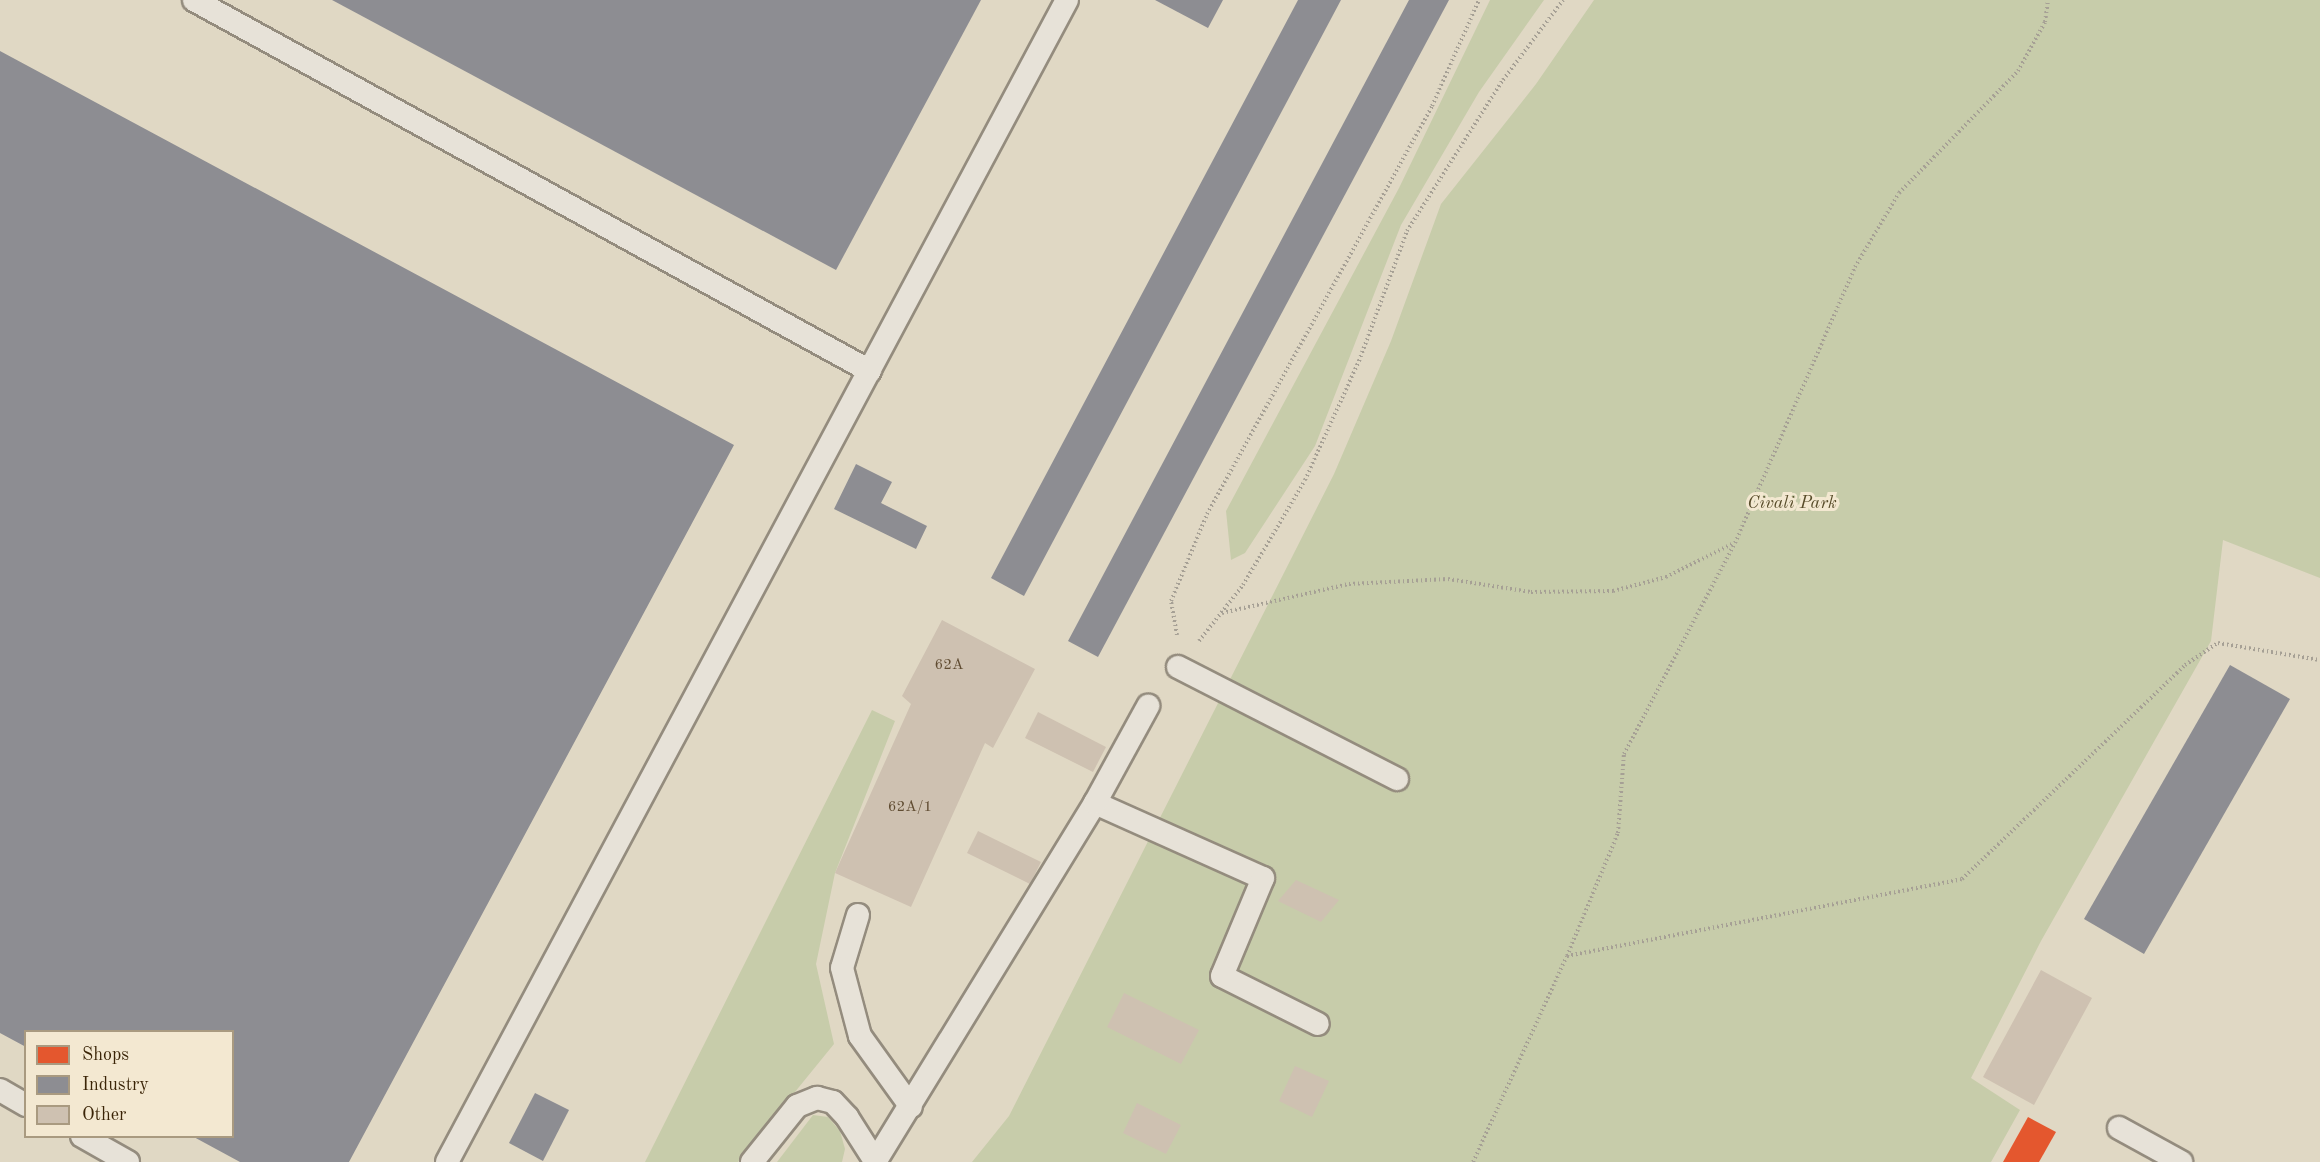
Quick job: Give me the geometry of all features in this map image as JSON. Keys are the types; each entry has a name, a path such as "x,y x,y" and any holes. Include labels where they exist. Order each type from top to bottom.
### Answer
{"lane":[{"path":"194,0 870,371"},
{"path":"447,1162 1067,0"},
{"path":"1178,667 1397,779"},
{"path":"753,1162 797,1106 817,1098 833,1102 847,1117 875,1162 911,1107 1095,803 1148,706"},
{"path":"1095,803 1263,878 1222,976 1318,1024"},
{"path":"858,915 842,968 860,1036 911,1107"},
{"path":"0,1090 24,1104"},
{"path":"2119,1128 2181,1162"},
{"path":"84,1138 128,1162"}],"path":[{"path":"1173,644 1177,633 1171,601 1208,514 1432,106 1479,0"},
{"path":"1178,667 1220,614 1305,480 1359,361 1407,231 1503,80 1563,0"},
{"path":"1473,1162 1567,956 1618,833 1624,754 1735,543 1855,267 1899,193 2018,71 2045,22 2048,0"},
{"path":"1220,614 1349,584 1448,579 1531,592 1613,591 1666,577 1735,543"},
{"path":"1567,956 1962,879 2185,665 2218,643 2320,660"}],"green space":[{"path":"1490,0 1544,0 1479,92 1401,225 1315,446 1245,553 1231,560 1226,511 1399,188"},
{"name":"Civali Park","path":"1594,0 2320,0 2320,578 2223,540 2211,641 2041,941 1971,1078 2020,1110 1991,1162 972,1162 1009,1116 1334,474 1391,341 1441,204 1536,84"},
{"path":"872,710 895,721 835,873 816,964 834,1044 738,1162 645,1162"},
{"path":"813,1115 828,1117 840,1131 845,1149 842,1162 777,1162"}],"building: Shops":[{"path":"2028,1117 2056,1132 2039,1162 2003,1162"}],"building: Industry":[{"path":"332,0 981,0 836,270"},
{"path":"1155,0 1223,0 1208,28"},
{"path":"1298,0 1341,0 1024,596 991,578"},
{"path":"1409,0 1449,0 1098,657 1068,641"},
{"path":"0,51 734,445 349,1162 240,1162 196,1138 234,1138 234,1030 24,1030 24,1046 0,1033"},
{"path":"856,464 892,482 881,503 927,526 916,549 834,509"},
{"path":"2230,665 2290,699 2144,954 2084,919"},
{"path":"535,1093 569,1110 543,1161 509,1143"}],"building: Other":[{"path":"942,620 1035,669 993,748 985,743 911,907 835,873 911,704 902,696"},
{"path":"1038,712 1106,747 1093,772 1025,738"},
{"path":"978,831 1041,862 1030,884 967,853"},
{"path":"1296,880 1339,900 1321,922 1278,901"},
{"path":"2041,970 2092,998 2034,1105 1983,1077"},
{"path":"1124,993 1199,1030 1181,1064 1107,1027"},
{"path":"1295,1066 1329,1081 1312,1117 1279,1101"},
{"path":"1137,1103 1181,1125 1166,1154 1123,1133"}]}
